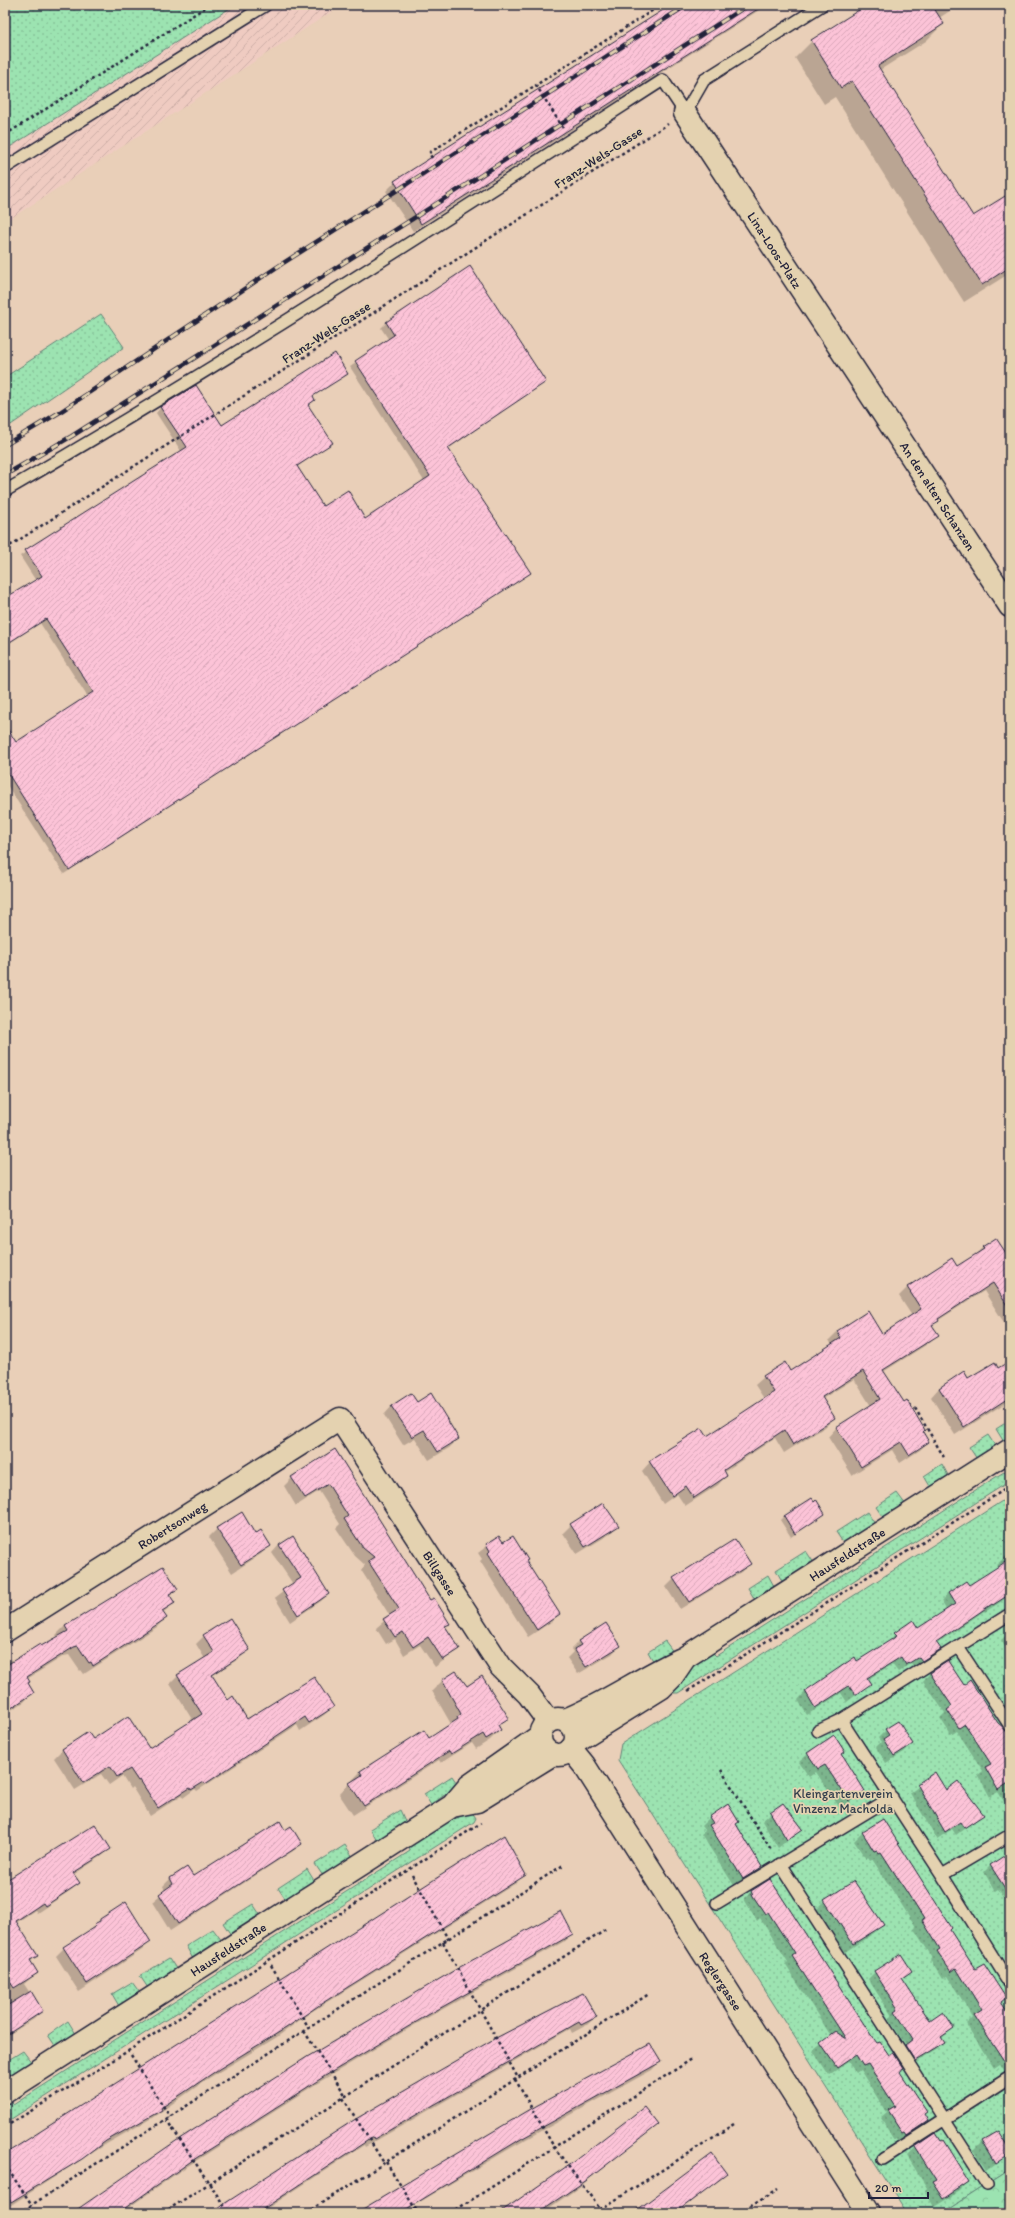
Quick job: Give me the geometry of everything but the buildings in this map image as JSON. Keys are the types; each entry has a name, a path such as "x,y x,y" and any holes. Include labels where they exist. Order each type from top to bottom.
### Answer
{"street":[{"name":"Lina-Loos-Platz","path":"685,113 866,386"},
{"name":"An den alten Schanzen","path":"866,386 1010,606"},
{"name":"Robertsonweg","path":"5,1631 340,1419"},
{"name":"Billgasse","path":"340,1419 502,1667 529,1694 551,1726"},
{"name":"Hausfeldstraße","path":"5,2092 452,1806 469,1786 551,1726 591,1710 656,1670 684,1658 1010,1450"},
{"name":"Hausfeldstraße","path":"452,1806 477,1801 567,1748 661,1688 671,1678 684,1658"},
{"name":"Reglergasse","path":"551,1726 543,1747 567,1748 584,1765 869,2213"},
{"path":"551,1726 574,1728 567,1748"}],"lane":[{"path":"5,168 266,5"},
{"path":"5,490 171,391 571,140 663,80 685,113 704,80 822,5"},
{"path":"818,1731 841,1720 1010,1614"},
{"path":"958,1647 1010,1726"},
{"path":"841,1720 942,1875 1010,1984"},
{"path":"717,1903 892,1797"},
{"path":"942,1875 1010,1835"},
{"path":"780,1864 987,2185"},
{"path":"883,2159 1010,2077"}],"path":[{"path":"5,135 209,5"},
{"path":"432,158 429,153 661,5"},
{"path":"536,85 571,140"},
{"name":"Franz-Wels-Gasse","path":"5,549 657,131"},
{"path":"915,1408 945,1459"},
{"path":"682,1695 1010,1486"},
{"path":"721,1770 780,1864"},
{"path":"5,2128 128,2051 487,1819"},
{"path":"20,2213 565,1864"},
{"path":"412,1875 448,1939"},
{"path":"163,2213 606,1929"},
{"path":"443,1942 554,2148 603,2213"},
{"path":"272,1965 309,2028"},
{"path":"306,2213 649,1994"},
{"path":"304,2031 385,2163 418,2213"},
{"path":"131,2055 170,2117"},
{"path":"451,2213 692,2059"},
{"path":"166,2119 229,2213"},
{"path":"595,2213 734,2124"},
{"path":"5,2165 32,2205"},
{"path":"740,2213 778,2190"},
{"path":"28,2207 32,2213"}],"shaded area":[{"path":"5,5 342,5 5,222"}],"green space":[{"path":"5,5 235,5 5,150"},
{"path":"101,314 124,347 5,429 5,377"},
{"path":"1010,1420 1010,1438 1004,1442 996,1429"},
{"path":"988,1435 996,1447 977,1459 969,1447"},
{"path":"942,1464 949,1477 931,1488 924,1476"},
{"path":"1010,1468 1010,1481 678,1693 673,1693 671,1690 690,1669 712,1652 716,1656"},
{"path":"897,1493 906,1505 884,1519 876,1507"},
{"name":"Kleingartenverein Vinzenz Macholda","path":"1010,1496 1010,2169 942,2213 907,2213 618,1760 621,1744"},
{"path":"867,1512 875,1524 844,1544 836,1532"},
{"path":"806,1551 814,1563 783,1583 776,1570"},
{"path":"768,1575 775,1588 755,1600 748,1588"},
{"path":"665,1641 674,1653 655,1664 648,1652"},
{"path":"452,1776 458,1785 431,1805 424,1794"},
{"path":"400,1810 406,1823 377,1841 370,1829"},
{"path":"471,1811 476,1818 474,1822 5,2123 5,2104 9,2101 13,2105 410,1851 409,1846 438,1827"},
{"path":"345,1845 353,1857 323,1876 315,1864"},
{"path":"307,1869 315,1882 286,1900 278,1888"},
{"path":"253,1904 261,1916 231,1935 223,1923"},
{"path":"213,1929 222,1941 193,1959 186,1946"},
{"path":"169,1958 177,1970 148,1988 140,1976"},
{"path":"132,1982 140,1993 119,2006 112,1994"},
{"path":"68,2021 76,2034 56,2047 48,2035"},
{"path":"23,2051 32,2063 5,2080 5,2062"},
{"path":"1010,2169 1010,2213 942,2213"}],"railway":[{"path":"5,445 60,412 277,267 687,5"},
{"path":"5,475 72,436 748,5"}]}
